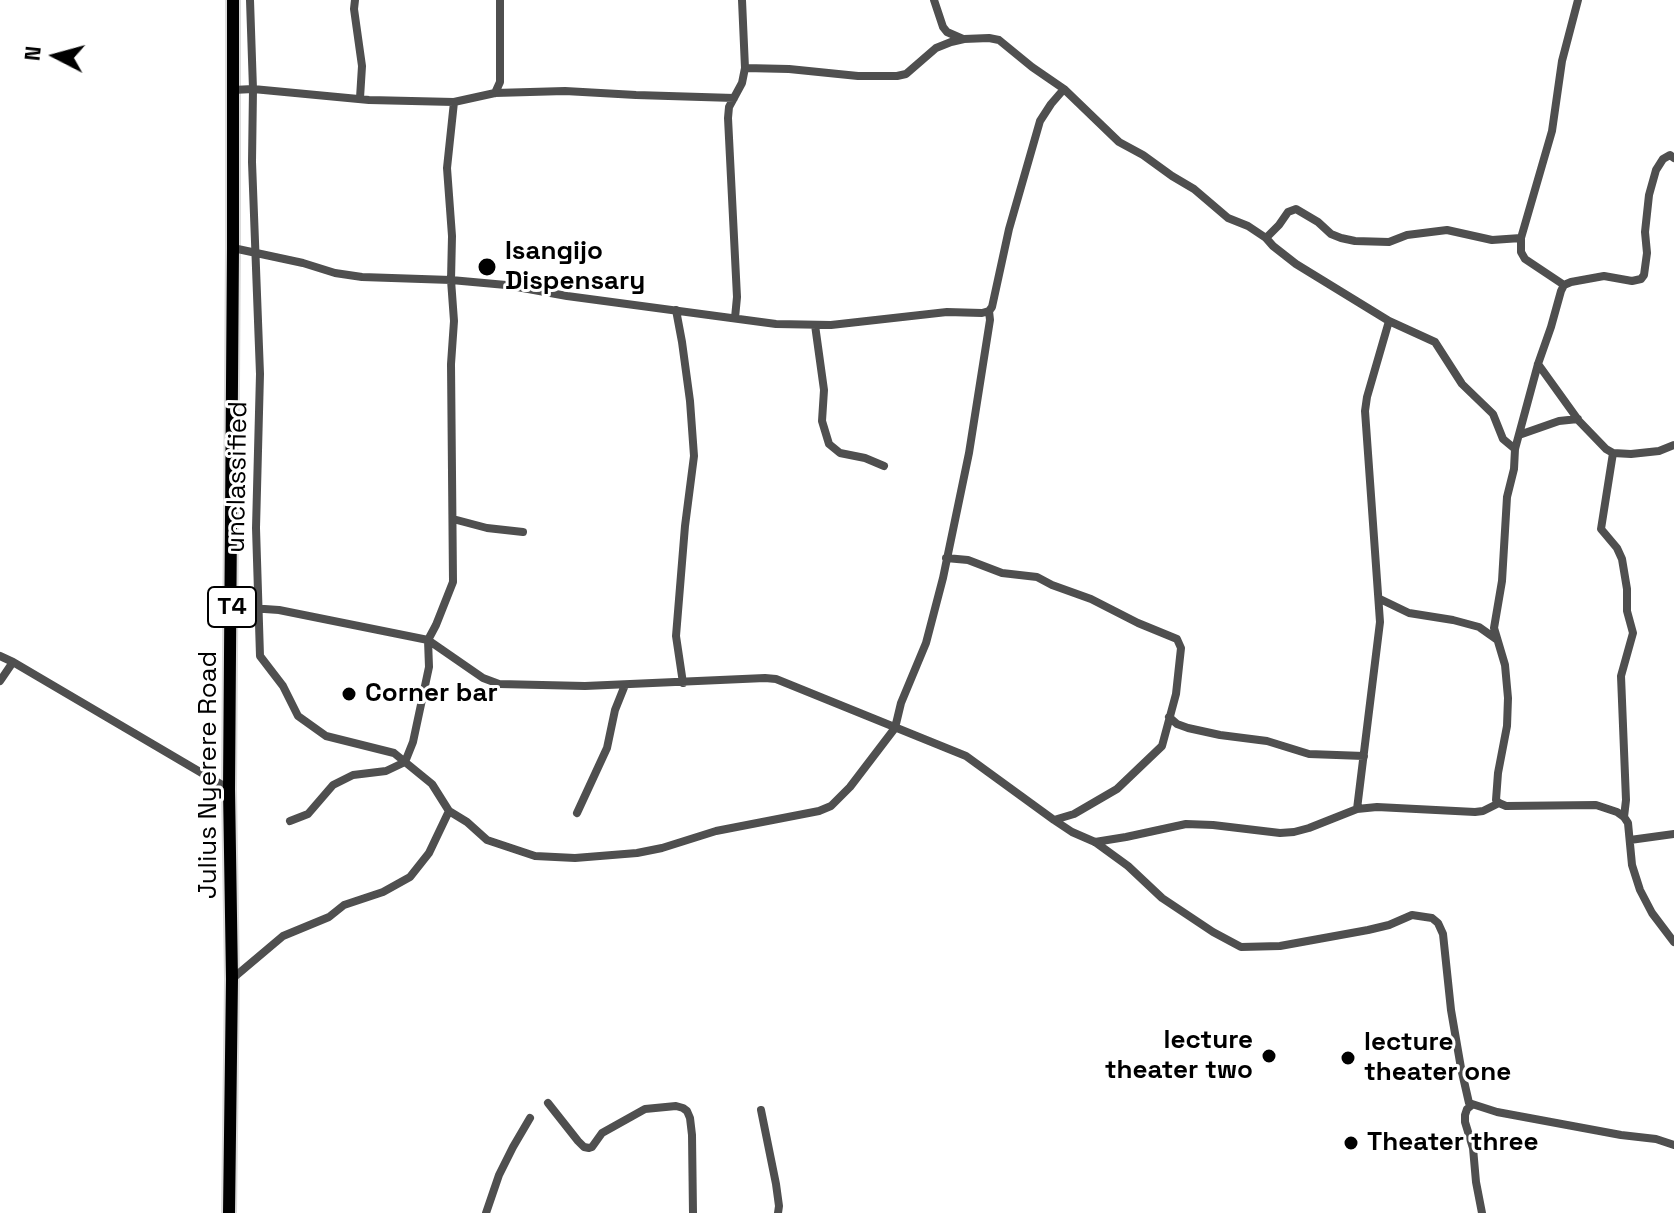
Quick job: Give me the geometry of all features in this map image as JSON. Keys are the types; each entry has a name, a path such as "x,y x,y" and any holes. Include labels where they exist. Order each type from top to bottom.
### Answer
{"highway":[{"name":"Julius Nyerere Road","path":"229,1213 233,0"}],"street":[{"name":"unclassified","path":"250,0 260,374 256,528 260,656 283,686 298,716 326,736 394,753 432,784 449,811 487,840 535,856 575,858 637,853 716,831 819,811 831,806 850,787 895,728"},
{"path":"355,0 362,66 360,98"},
{"path":"500,0 500,82 506,94"},
{"path":"735,318 737,297 728,118 729,107 742,83 745,68 742,0"},
{"path":"934,0 943,27 964,39"},
{"path":"1564,285 1525,259 1521,252 1521,238 1552,131 1562,61 1578,0"},
{"path":"745,68 897,76 906,74 936,48 951,42 964,39 999,40 1064,89 1119,142 1194,189 1228,218 1248,226 1296,264 1389,321 1435,342 1462,384 1493,414 1503,439 1515,449"},
{"path":"495,93 500,82"},
{"path":"895,728 901,703 926,643 946,558 969,453 989,311 1009,229 1040,121 1064,89"},
{"path":"233,90 442,103 495,93 565,91 734,98"},
{"path":"290,821 308,814 333,785 353,775 386,771 405,762 413,742 429,667 428,640 453,582 451,364 454,321 447,168 454,102"},
{"path":"1673,154 1663,159 1656,170 1649,195 1645,232 1647,253 1641,279 1632,281 1604,276 1571,282 1564,285 1561,291 1515,449 1507,497 1502,581 1494,628 1505,665 1508,698 1504,749 1495,795 1499,803 1506,806 1586,804 1610,809 1624,817 1628,823 1632,865 1640,890 1652,913 1674,942"},
{"path":"1266,238 1288,212 1296,209 1331,234 1355,241 1389,242 1407,235 1447,230 1492,240 1521,238"},
{"path":"233,248 362,277 506,285 776,324 815,325 914,314 989,311"},
{"path":"676,310 690,401 694,456 676,636 683,683"},
{"path":"1357,809 1380,622 1365,411 1389,321"},
{"path":"815,325 824,390 822,421 829,444 840,453 884,466"},
{"path":"1538,364 1590,435 1606,449 1613,453 1631,454 1659,451 1674,445"},
{"path":"1519,435 1559,421 1578,419"},
{"path":"1613,453 1601,529 1622,559 1627,611 1632,627 1621,676 1624,817"},
{"path":"453,519 487,528 523,532"},
{"path":"946,558 968,560 1002,573 1037,577 1177,639 1181,648 1176,694 1162,746 1117,789 1074,814 1054,820"},
{"path":"1380,599 1409,613 1479,627 1496,639"},
{"path":"232,610 279,610 428,640 483,678 499,684 585,686 776,679 966,756 1054,820 1095,842 1128,866 1162,898 1241,947 1280,946 1368,930 1412,915 1432,918 1443,934 1451,1010 1468,1101 1472,1105 1674,1145"},
{"path":"0,656 229,789"},
{"path":"0,681 13,662"},
{"path":"577,813 602,763 615,710 625,685"},
{"path":"1169,717 1188,728 1267,741 1309,754 1364,756"},
{"path":"1095,842 1186,824 1280,833 1309,828 1357,809 1377,807 1475,812 1499,803"},
{"path":"232,979 283,936 329,917 344,905 383,892 410,877 429,853 449,811"},
{"path":"1630,840 1674,834"},
{"path":"548,1103 578,1141 589,1148 602,1133 645,1109 676,1106 687,1111 692,1135 693,1213"},
{"path":"1472,1105 1467,1109 1465,1122 1473,1148 1482,1213"},
{"path":"761,1110 776,1184 778,1213"},
{"path":"486,1213 499,1175 530,1118"}],"place":[{"name":"Isangijo Dispensary","path":"487,267"},
{"name":"Corner bar","path":"349,694"},
{"name":"lecture theater two","path":"1269,1056"},
{"name":"lecture theater one","path":"1348,1058"},
{"name":"Theater three","path":"1351,1143"}]}
